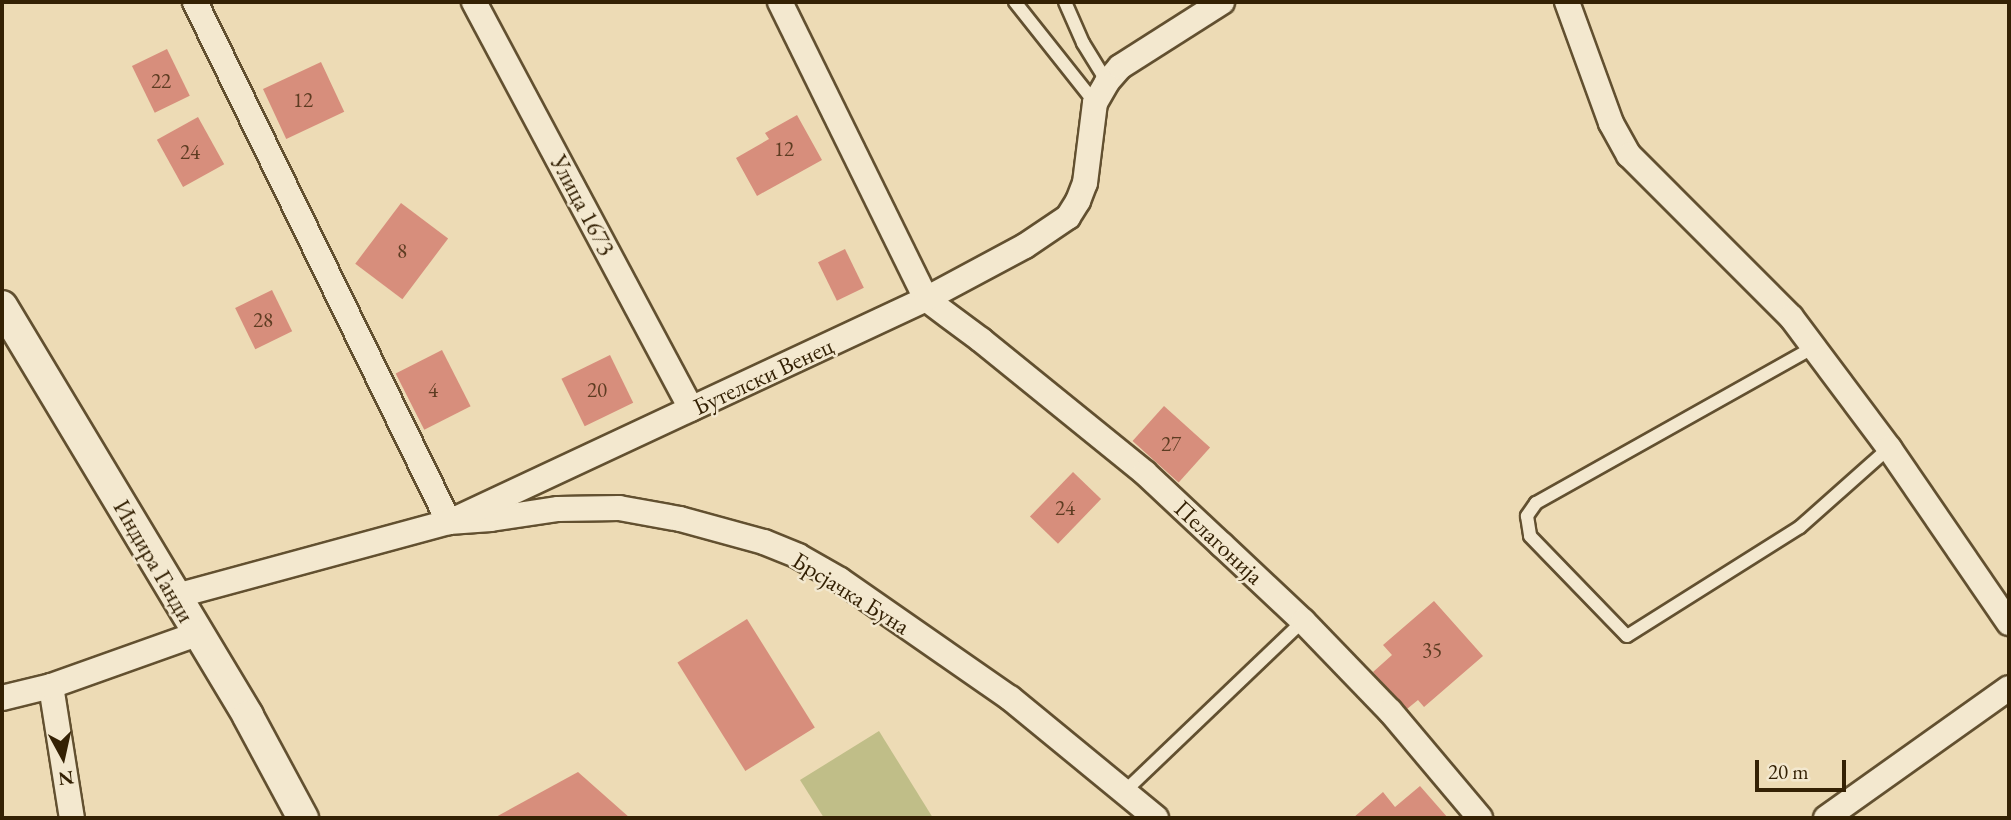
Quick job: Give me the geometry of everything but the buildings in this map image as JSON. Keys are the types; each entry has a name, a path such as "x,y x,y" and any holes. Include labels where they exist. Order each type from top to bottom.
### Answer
{"street":[{"path":"195,2 449,522"},
{"name":"Улица 1673","path":"474,2 691,409"},
{"path":"780,2 926,299"},
{"path":"1101,92 1120,67 1222,2"},
{"path":"1567,2 1611,122 1629,155 1773,298 1814,347 1889,448 2009,623"},
{"name":"Бутелски Венец","path":"176,596 449,522 926,299 1025,246 1068,216 1085,183 1101,92"},
{"name":"Пелагонија","path":"926,299 981,340 1145,473 1303,621 1390,711 1480,818"},
{"name":"Индира Ганди","path":"2,306 248,716 303,818"},
{"name":"Брсјачка Буна","path":"449,522 558,509 619,508 680,519 764,542 799,556 840,580 1010,698 1156,818"},
{"path":"2,698 51,686 197,634"},
{"path":"51,686 72,818"},
{"path":"1826,818 2009,688"}],"lane":[{"path":"1015,2 1101,92"},
{"path":"1065,2 1101,92"},
{"path":"1814,347 1536,503 1527,516 1530,536 1627,636 1800,527 1889,448"},
{"path":"1124,792 1303,621"}],"shaded area":[{"path":"879,731 933,818 824,818 800,780"}]}
